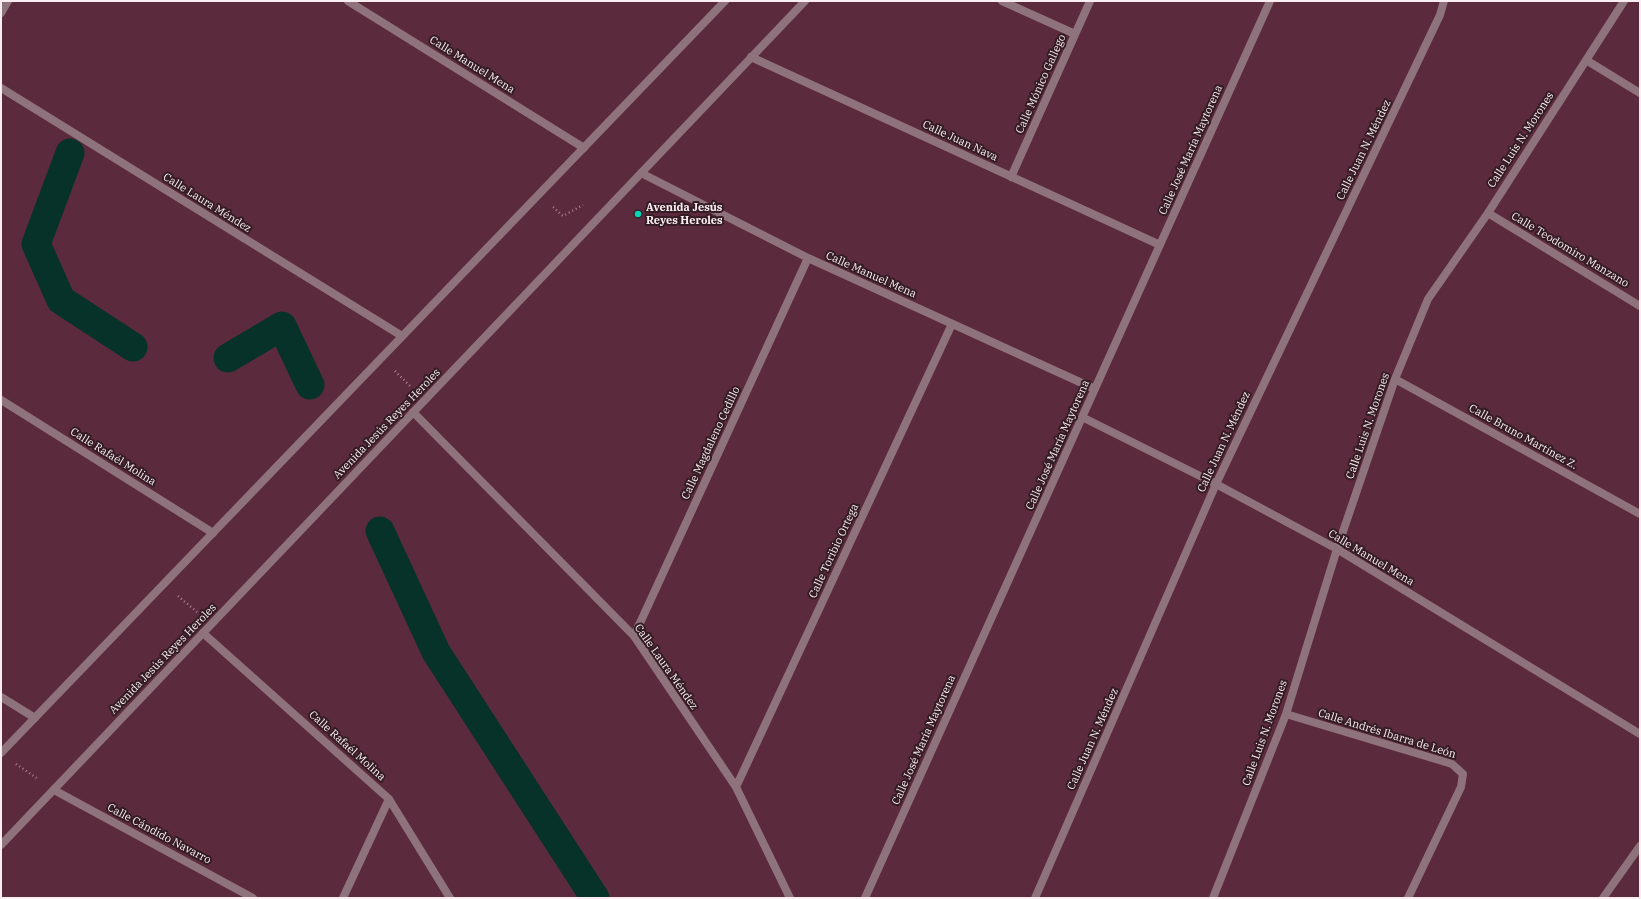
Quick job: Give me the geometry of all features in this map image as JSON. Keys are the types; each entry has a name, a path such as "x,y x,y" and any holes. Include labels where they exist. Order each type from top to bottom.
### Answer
{"street":[{"path":"1,13 8,1"},
{"name":"Calle Manuel Mena","path":"348,1 584,148"},
{"path":"1,753 725,1"},
{"name":"Avenida Jesús Reyes Heroles","path":"1,845 804,1"},
{"path":"1002,1 1075,34"},
{"name":"Calle Mónico Gallego","path":"1012,177 1090,1"},
{"name":"Calle José María Maytorena","path":"865,898 1270,1"},
{"name":"Calle Juan N. Méndez","path":"1035,898 1216,484 1440,15 1444,1"},
{"name":"Calle Luis N. Morones","path":"1213,898 1286,714 1337,550 1395,379 1428,299 1488,213 1624,1"},
{"name":"Calle Juan Nava","path":"751,57 1160,246"},
{"path":"1586,60 1640,93"},
{"name":"Calle Laura Méndez","path":"1,88 402,336"},
{"name":"Calle Manuel Mena","path":"641,173 808,258 1095,389"},
{"name":"Calle Teodomiro Manzano","path":"1488,213 1640,306"},
{"name":"Calle Magdaleno Cedillo","path":"634,636 808,258"},
{"name":"Calle Toribio Ortega","path":"736,787 952,324"},
{"name":"Calle Bruno Martínez Z.","path":"1395,379 1640,514"},
{"name":"Calle Rafaél Molina","path":"1,400 213,533"},
{"name":"Calle Laura Méndez","path":"413,412 634,636 736,787 790,898"},
{"name":"Calle Manuel Mena","path":"1082,418 1216,484 1337,550 1640,734"},
{"name":"Calle Rafaél Molina","path":"202,633 389,799 450,898"},
{"path":"1,696 35,718"},
{"name":"Calle Andrés Ibarra de León","path":"1286,714 1452,764 1463,774 1461,788 1408,898"},
{"name":"Calle Cándido Navarro","path":"54,790 253,898"},
{"path":"343,898 389,799"},
{"path":"1603,898 1640,846"}],"path":[{"path":"556,201 552,207 563,216 589,202"},
{"path":"381,358 425,400"},
{"path":"178,595 212,624"},
{"path":"1,753 54,790"}],"waterway":[{"path":"70,153 36,244 61,300 133,347"},
{"path":"228,358 282,326 310,385"},
{"path":"380,531 436,652 595,898"}],"place":[{"name":"Avenida Jesús Reyes Heroles","path":"638,214"}]}
